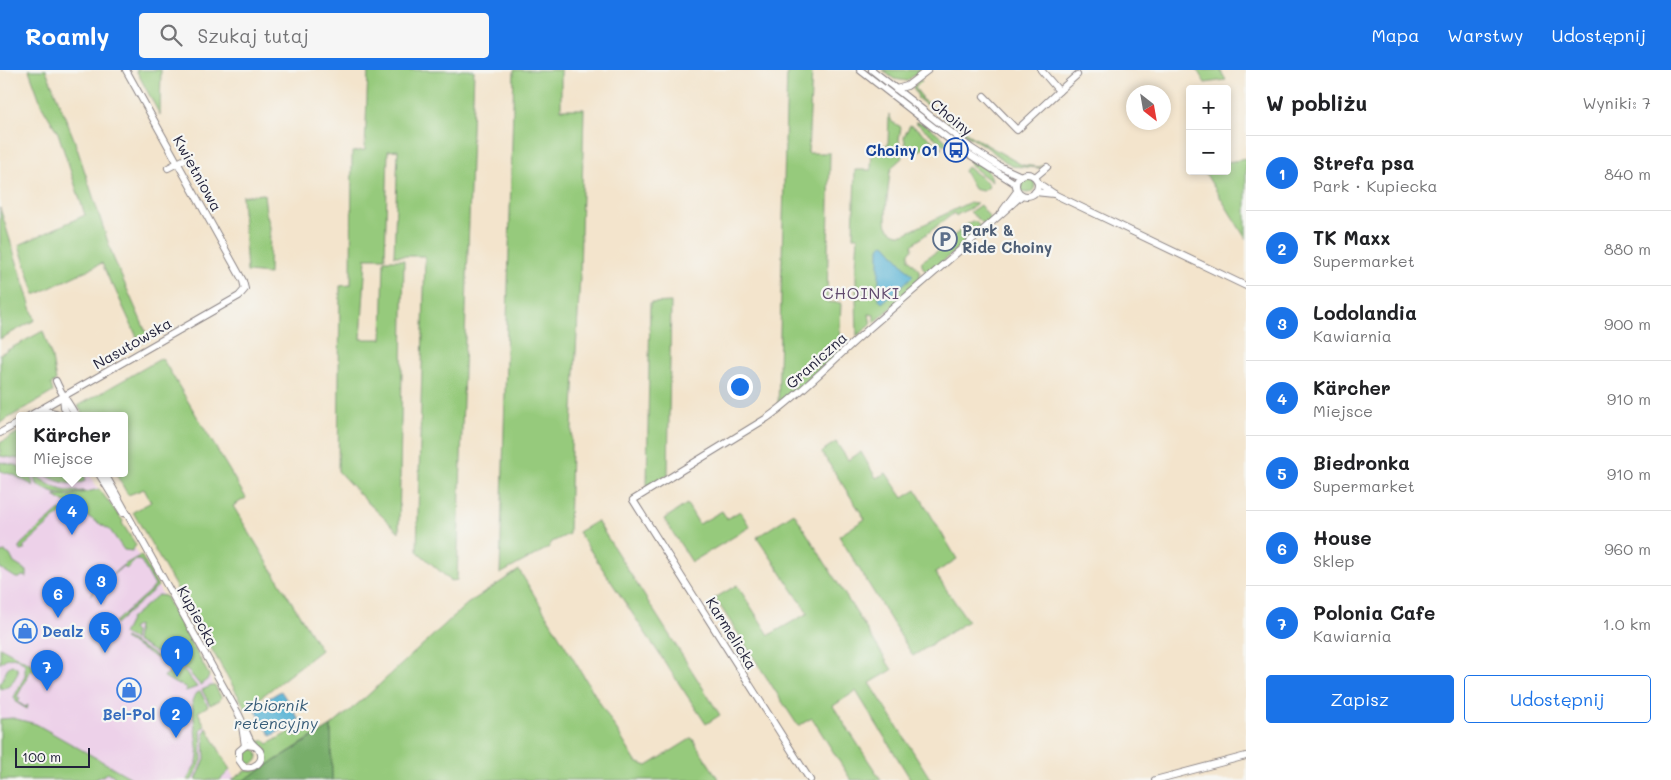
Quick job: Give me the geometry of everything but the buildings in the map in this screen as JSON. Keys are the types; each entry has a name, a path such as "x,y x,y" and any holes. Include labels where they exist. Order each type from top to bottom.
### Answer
{"street":[{"name":"Kwietniowa","path":"126,70 243,281 245,289"},
{"name":"Choiny","path":"860,70 1018,190"},
{"name":"Choiny","path":"872,70 971,148 999,166 1021,176"},
{"path":"896,89 907,86 928,70"},
{"path":"1041,70 1059,91"},
{"path":"984,96 1017,130 1078,75"},
{"path":"907,86 908,98"},
{"path":"168,168 185,159"},
{"path":"1035,192 1036,180 1047,167"},
{"path":"1056,195 1035,192 1029,196 1018,190 1021,176 1029,174 1056,195 1246,286"},
{"name":"Graniczna","path":"633,500 776,412 833,363 862,335 986,230 1018,190"},
{"name":"Nasutowska","path":"36,412 239,296 245,289"},
{"path":"56,381 63,396 74,412"},
{"path":"63,396 66,412"},
{"path":"40,410 50,412"},
{"path":"1,430 16,424"},
{"name":"Kupiecka","path":"101,477 125,516 132,523"},
{"name":"Kupiecka","path":"108,477 254,746"},
{"name":"Karmelicka","path":"633,500 810,780"},
{"name":"Kupiecka","path":"242,722 245,746"},
{"path":"245,746 254,746 260,751 261,758 256,765 249,768 242,765 238,758 239,752 245,746"},
{"path":"1155,780 1246,756"}],"shaded area":[{"path":"16,434 16,477 91,477 182,627 220,697 197,711 235,780 0,780 0,443"}],"green space":[{"path":"29,70 46,70 74,139 113,257 149,339 140,344 102,263 35,295 19,245 85,215 58,133 42,106"},
{"path":"136,70 161,70 160,115"},
{"path":"368,70 474,70 457,580 451,581 417,551 425,256 394,256 398,150 388,151 385,258 366,258 361,339 382,339 384,260 404,260 399,532 338,471 340,286 351,285 352,152 365,150"},
{"path":"514,70 561,70 561,109 584,109 580,276 571,448 569,534 552,542 548,548 500,574"},
{"path":"787,70 812,70 808,153 830,153 827,302 841,303 839,347 841,353 778,408"},
{"path":"882,70 921,70 907,81 894,79"},
{"path":"1197,70 1220,70 1226,80 1205,83"},
{"path":"920,80 922,81 915,88 922,97 920,98 973,137 1022,165 1040,167 1044,164 1040,168 1011,166 917,98 913,87"},
{"path":"889,114 892,122 901,127 899,139 902,158 893,166 890,172 886,222 890,230 904,234 968,203 977,204 956,216 954,213 912,245 913,248 909,253 909,259 920,271 920,279 922,281 874,323 874,315 869,314 871,325 857,336 856,298 867,298 867,294 856,294 858,237 853,237 855,170 871,170 872,147 888,145"},
{"path":"915,122 931,128 946,143 944,145"},
{"path":"910,125 942,148 929,145 915,153 907,151 904,137"},
{"path":"969,158 987,170 992,182 970,165"},
{"path":"1246,159 1246,239 1206,175 1231,175 1231,161"},
{"path":"967,167 988,183 989,187 982,191 974,189 964,171"},
{"path":"1027,177 1033,179 1035,185 1033,191 1027,193 1021,191 1019,185 1021,179"},
{"path":"264,194 270,227 269,274 247,272 242,196"},
{"path":"980,205 990,218 990,221 985,225 970,212"},
{"path":"0,208 35,320 0,339"},
{"path":"972,221 976,222 981,228 980,230 929,273 926,271 922,261 947,245 959,230"},
{"path":"671,302 668,475 647,487 650,303"},
{"path":"43,331 52,358 56,381 51,384 53,392 0,423 0,354"},
{"path":"162,358 246,498 233,506 321,650 246,709 133,512 151,502 144,489 128,495 118,477 128,477 128,412 82,412 78,406"},
{"path":"16,434 16,459 0,456 0,443"},
{"path":"836,442 848,460 861,452 876,478 886,473 903,498 916,490 957,559 935,573 968,621 913,656 839,536 865,519 822,453"},
{"path":"0,462 16,465 16,476 0,471"},
{"path":"18,477 30,477 34,486"},
{"path":"35,477 38,477 62,490 84,491 59,494 48,491 37,484"},
{"path":"49,477 85,477 85,481 74,483"},
{"path":"99,489 123,521 122,523 136,545 132,551 124,550 110,530 54,496 69,496"},
{"path":"687,504 699,524 722,511 727,519 740,511 750,527 692,562 664,519"},
{"path":"58,511 66,512 65,515 62,512 23,547 25,550 21,551 19,547 21,544"},
{"path":"794,513 892,670 870,683 931,780 911,780 856,691 833,706 881,780 851,780 812,718 798,726 715,598 737,585 769,635 808,613 757,537"},
{"path":"597,521 720,715 706,724 578,532"},
{"path":"5,552 10,555 14,563 27,571 27,577 16,578 0,568 0,553"},
{"path":"141,555 158,586 116,624 115,622 155,586 141,561 136,560 126,569 123,566 90,595 122,566"},
{"path":"519,570 636,762 647,766 692,738 719,780 332,780 331,726 366,697 467,604"},
{"path":"158,595 165,596 209,675 208,679 200,685 189,672 136,641 138,625 132,629 135,632 134,640 123,634 131,618"},
{"path":"125,638 185,672 197,687 186,691 187,688 164,677 172,667"},
{"path":"0,647 31,664 35,669 35,672 31,670 17,697 20,699 18,702 25,707 28,705 27,709 17,703 14,697 25,676 25,665 19,659 12,657 0,664"},
{"path":"12,665 17,668 18,673 10,686 0,689 0,683 6,670"},
{"path":"215,686 221,697 220,700 210,705 202,690"},
{"path":"200,691 208,706 198,712 205,726 201,729 202,760 192,780 187,780 197,762 198,756 192,701 195,694"},
{"path":"13,718 36,724 135,780 116,780 113,775 108,773 94,780 0,780 0,719"},
{"path":"306,722 315,735 244,780 232,780 245,771 253,771 259,768 268,759 265,747 254,739 250,725 256,739 260,742 264,740 268,744 289,732 296,736 298,735 296,729"},
{"path":"331,726 332,780 244,780"},
{"path":"207,728 230,770 220,780 196,780 205,759 204,733"},
{"path":"250,748 256,750 258,756 256,762 250,764 244,762 242,756 244,750"}],"water":[{"path":"882,244 886,245 913,276 882,303 879,299 879,248"},
{"name":"zbiornik retencyjny","path":"281,691 299,720 271,736 254,707"}],"place":[{"name":"Choiny 01","path":"956,150"},
{"name":"Park & Ride Choiny","path":"945,239"},
{"name":"Kärcher","path":"72,535"},
{"name":"Lodolandia","path":"101,605"},
{"name":"House","path":"58,618"},
{"name":"Dealz","path":"25,631"},
{"name":"Biedronka","path":"105,653"},
{"name":"Strefa psa","path":"177,677"},
{"name":"Bel-Pol","path":"129,690"},
{"name":"Polonia Cafe","path":"47,691"},
{"name":"TK Maxx","path":"176,738"}],"district":[{"name":"CHOINKI","path":"861,292"}]}
